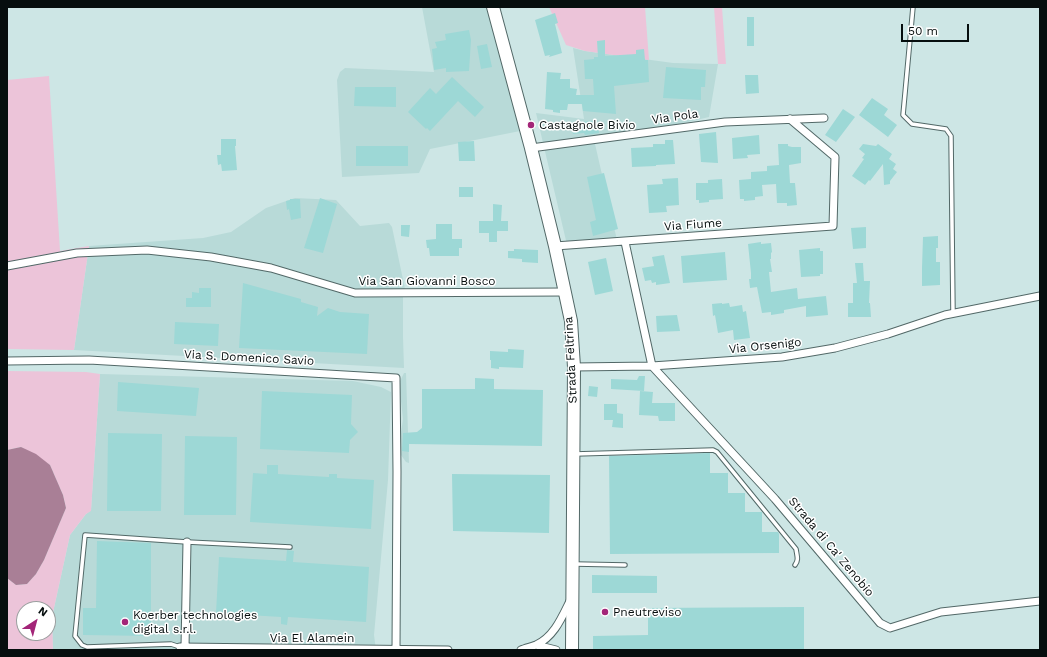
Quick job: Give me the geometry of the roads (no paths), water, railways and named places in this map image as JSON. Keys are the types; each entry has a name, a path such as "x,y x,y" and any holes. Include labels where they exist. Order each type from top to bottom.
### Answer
{"main road":[{"name":"Strada Feltrina","path":"493,7 531,148 555,246 571,321 574,367 572,650"}],"street":[{"name":"Via Pola","path":"531,148 725,122 824,118"},
{"name":"Via Fiume","path":"555,246 833,226 835,157 790,119"},
{"path":"625,242 652,366"},
{"name":"Via San Giovanni Bosco","path":"7,266 77,253 148,250 211,257 271,268 355,293 565,292"},
{"name":"Via Orsenigo","path":"574,367 652,366 782,357 835,348 888,334 953,313 1040,296"},
{"name":"Via S. Domenico Savio","path":"7,361 89,360 396,378 396,650"},
{"name":"Strada di Ca' Zenobio","path":"652,366 775,499 880,624 890,628 942,612 1040,601"},
{"path":"183,647 187,542"},
{"path":"520,650 536,645 550,634 558,624 572,597"},
{"path":"536,645 549,647 556,650"},
{"name":"Via El Alamein","path":"183,647 238,649 448,650"}],"lane":[{"path":"913,7 903,115 912,124 946,129 951,136 953,313"},
{"path":"574,454 713,450 718,452 796,549 798,562 795,565"},
{"path":"183,647 172,644 87,647 82,645 75,636 85,535 290,547"},
{"path":"572,564 625,565"}],"place":[{"name":"Castagnole Bivio","path":"531,125"},
{"name":"Pneutreviso","path":"605,612"},
{"name":"Koerber technologies digital s.r.l.","path":"125,622"}]}
